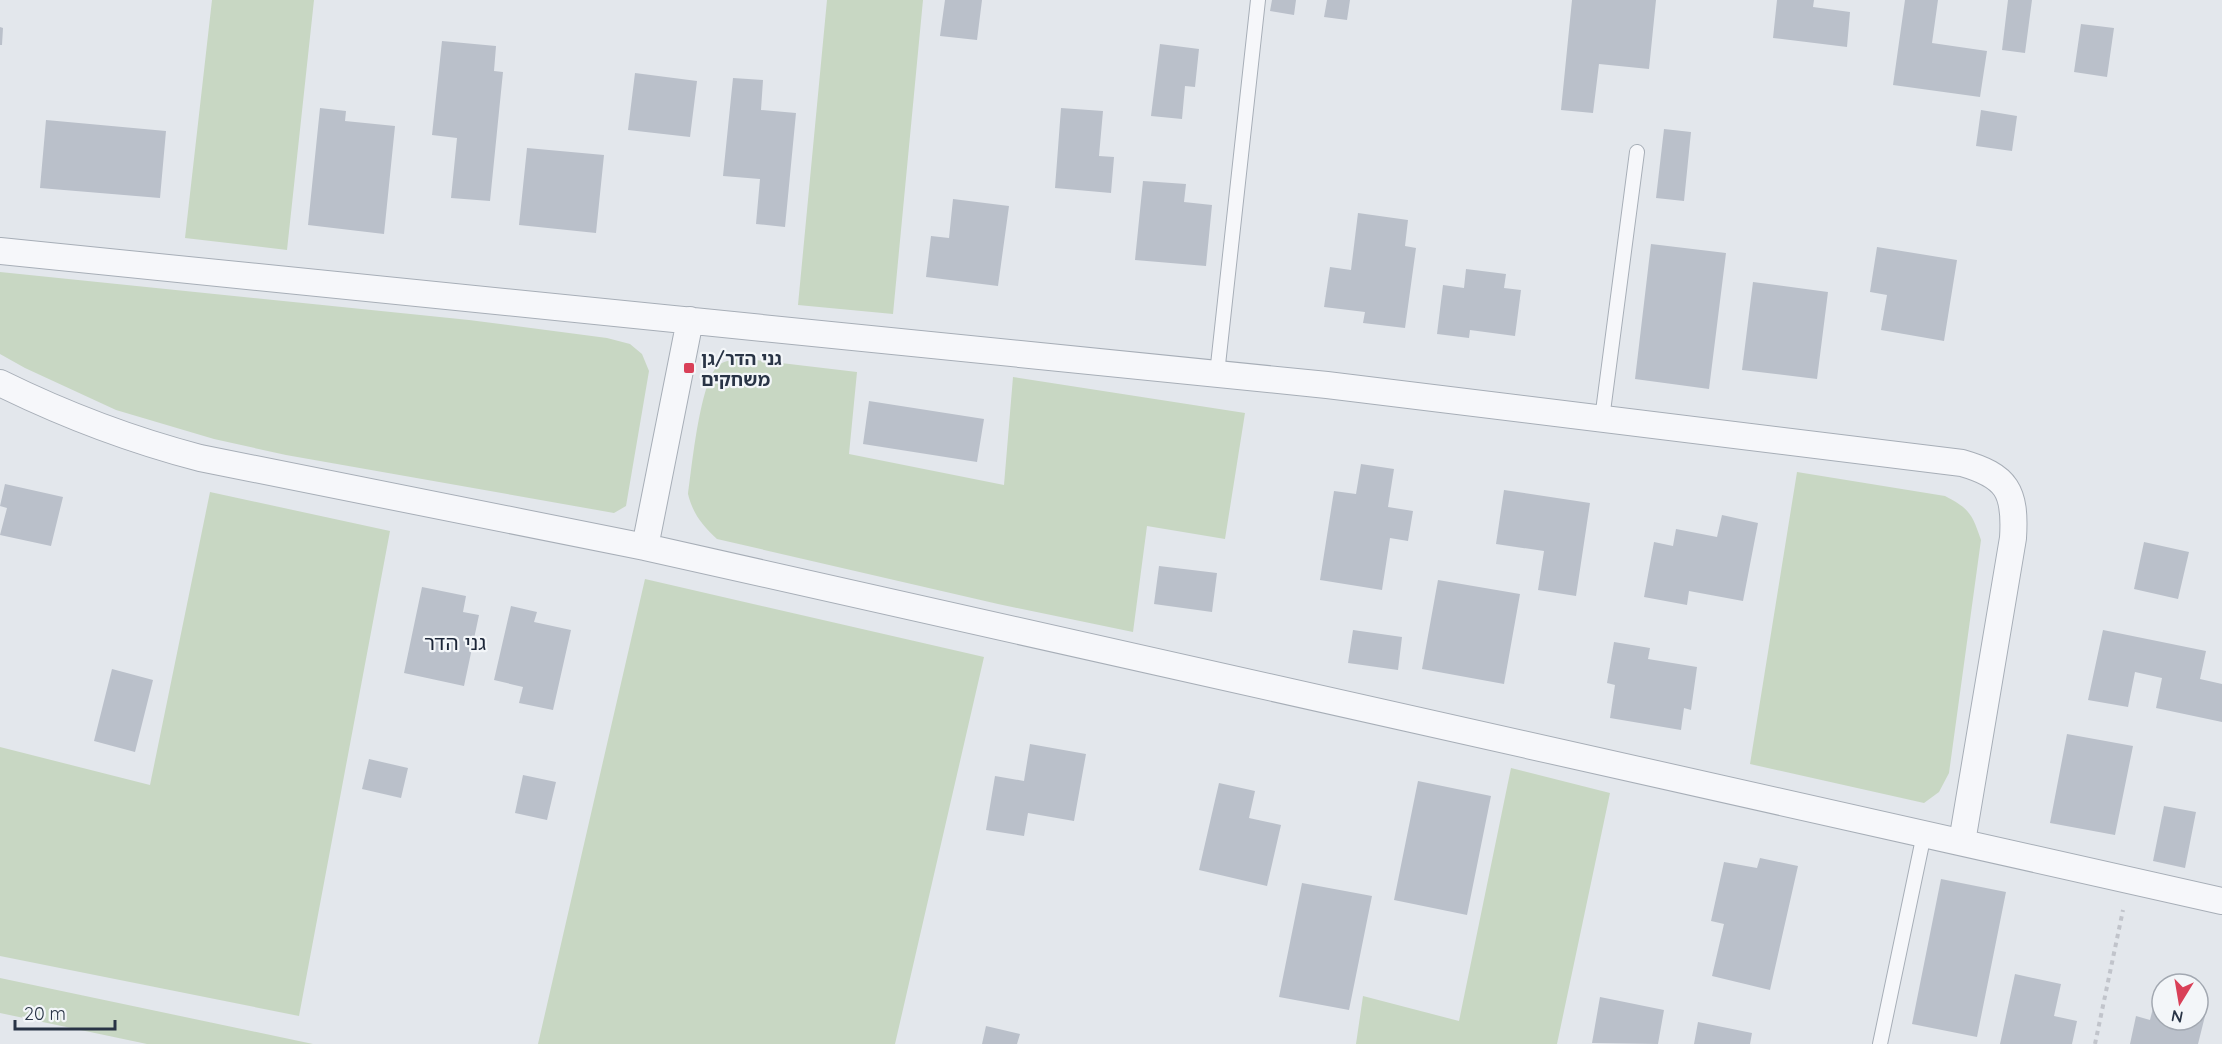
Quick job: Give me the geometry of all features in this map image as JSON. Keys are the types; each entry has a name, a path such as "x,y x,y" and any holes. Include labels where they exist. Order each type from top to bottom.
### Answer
{"street":[{"path":"0,251 1327,385 1962,463 1981,468 2005,484 2015,520 1962,842"},
{"path":"645,547 690,320"},
{"path":"0,383 50,407 101,427 150,445 201,458 645,547 2222,901"}],"lane":[{"path":"1217,374 1258,0"},
{"path":"1602,418 1637,152"},
{"path":"1880,1044 1924,834"}],"path":[{"path":"2095,1044 2129,880"}],"green space":[{"path":"212,0 314,0 287,250 185,238"},
{"path":"827,0 923,0 893,314 798,305"},
{"path":"0,272 469,320 607,338 630,344 642,354 649,371 626,506 614,513 286,455 214,439 116,410 0,354"},
{"path":"738,358 857,372 849,454 1004,485 1013,377 1245,413 1225,539 1147,526 1133,632 998,604 717,539 699,519 688,494 698,424 707,386 713,372 720,364"},
{"path":"1797,472 1945,496 1969,513 1978,531 1981,540 1949,773 1939,792 1924,803 1750,764"},
{"path":"210,492 390,531 299,1016 0,956 0,747 150,785"},
{"path":"645,579 984,657 895,1044 538,1044"},
{"path":"1511,768 1610,793 1557,1044 1356,1044 1363,996 1459,1021"},
{"path":"0,978 313,1044 147,1044 0,1013"}],"building":[{"path":"945,0 982,0 977,40 940,36"},
{"path":"1272,0 1296,0 1294,15 1270,11"},
{"path":"1327,0 1350,0 1347,20 1324,17"},
{"path":"1572,0 1656,0 1649,69 1599,64 1593,113 1561,110"},
{"path":"1777,0 1814,0 1813,7 1850,12 1847,47 1773,38"},
{"path":"1905,0 1938,0 1932,43 1987,51 1980,97 1893,85"},
{"path":"2008,0 2032,0 2025,53 2002,50"},
{"path":"2081,24 2114,28 2107,77 2074,72"},
{"path":"0,27 3,28 2,45 0,45"},
{"path":"442,41 496,46 494,71 503,72 490,201 451,198 457,138 432,135"},
{"path":"1160,44 1199,49 1195,87 1185,86 1182,119 1151,116"},
{"path":"635,73 697,81 690,137 628,130"},
{"path":"733,78 763,80 761,110 796,113 785,227 756,224 760,179 723,176"},
{"path":"320,108 346,111 345,121 395,126 384,234 308,225"},
{"path":"1061,108 1103,111 1099,156 1114,157 1111,193 1055,188"},
{"path":"1981,110 2017,116 2012,151 1976,146"},
{"path":"46,120 166,131 160,198 40,188"},
{"path":"1664,129 1691,132 1684,201 1656,198"},
{"path":"527,148 604,155 596,233 519,225"},
{"path":"1143,181 1186,184 1184,202 1212,205 1206,266 1135,260"},
{"path":"953,199 1009,206 998,286 926,277 931,236 949,238"},
{"path":"1358,213 1408,220 1405,246 1416,248 1405,328 1363,323 1365,312 1324,307 1330,267 1351,270"},
{"path":"1651,244 1726,253 1709,389 1635,379"},
{"path":"1877,247 1957,260 1944,341 1881,330 1887,295 1870,292"},
{"path":"1466,269 1506,274 1504,288 1521,290 1515,336 1470,330 1469,338 1437,334 1443,285 1464,288"},
{"path":"1753,282 1828,292 1817,379 1742,370"},
{"path":"869,401 984,419 977,462 863,444"},
{"path":"1361,464 1394,469 1388,507 1413,511 1408,541 1390,538 1382,590 1320,580 1334,491 1356,494"},
{"path":"5,484 63,497 51,546 0,535 7,508 0,506"},
{"path":"1504,490 1590,503 1576,596 1538,590 1544,551 1496,544"},
{"path":"1722,515 1758,523 1743,601 1689,591 1687,605 1644,597 1654,542 1673,546 1676,529 1717,537"},
{"path":"2144,542 2189,552 2178,599 2134,589"},
{"path":"1159,566 1217,573 1212,612 1154,604"},
{"path":"1438,580 1520,594 1504,684 1422,669"},
{"path":"422,587 466,596 463,612 479,615 464,686 404,673"},
{"path":"511,606 537,612 534,622 571,630 553,710 519,703 523,687 494,680"},
{"path":"1353,630 1402,637 1398,670 1348,663"},
{"path":"2103,630 2206,651 2200,679 2222,684 2222,722 2156,708 2162,678 2135,672 2128,707 2088,700"},
{"path":"1614,642 1650,648 1648,659 1697,667 1691,710 1684,708 1681,730 1610,718 1615,685 1607,683"},
{"path":"112,669 153,680 135,752 94,741"},
{"path":"2067,734 2133,746 2115,835 2050,823"},
{"path":"1030,744 1086,754 1074,821 1028,813 1024,836 986,830 995,776 1024,781"},
{"path":"369,759 408,768 401,798 362,789"},
{"path":"523,775 556,782 547,820 515,813"},
{"path":"1418,781 1491,796 1467,915 1394,900"},
{"path":"1219,783 1255,791 1249,818 1281,825 1267,886 1199,870"},
{"path":"2164,806 2196,812 2185,868 2153,861"},
{"path":"1760,858 1798,866 1770,990 1712,976 1724,924 1711,921 1724,862 1757,868"},
{"path":"1941,879 2006,892 1977,1037 1912,1024"},
{"path":"1302,883 1372,896 1349,1010 1279,997"},
{"path":"2015,974 2061,984 2054,1016 2077,1021 2072,1044 2000,1044"},
{"path":"1600,997 1664,1010 1658,1044 1592,1043"},
{"path":"2136,1016 2150,1020 2150,1032 2201,1032 2198,1044 2130,1044"},
{"path":"1698,1022 1752,1033 1750,1044 1694,1044"},
{"path":"986,1026 1020,1034 1017,1044 982,1044"}],"place":[{"name":"גני הדר/גן משחקים","path":"689,368"}],"district":[{"name":"גני הדר","path":"455,642"}]}
